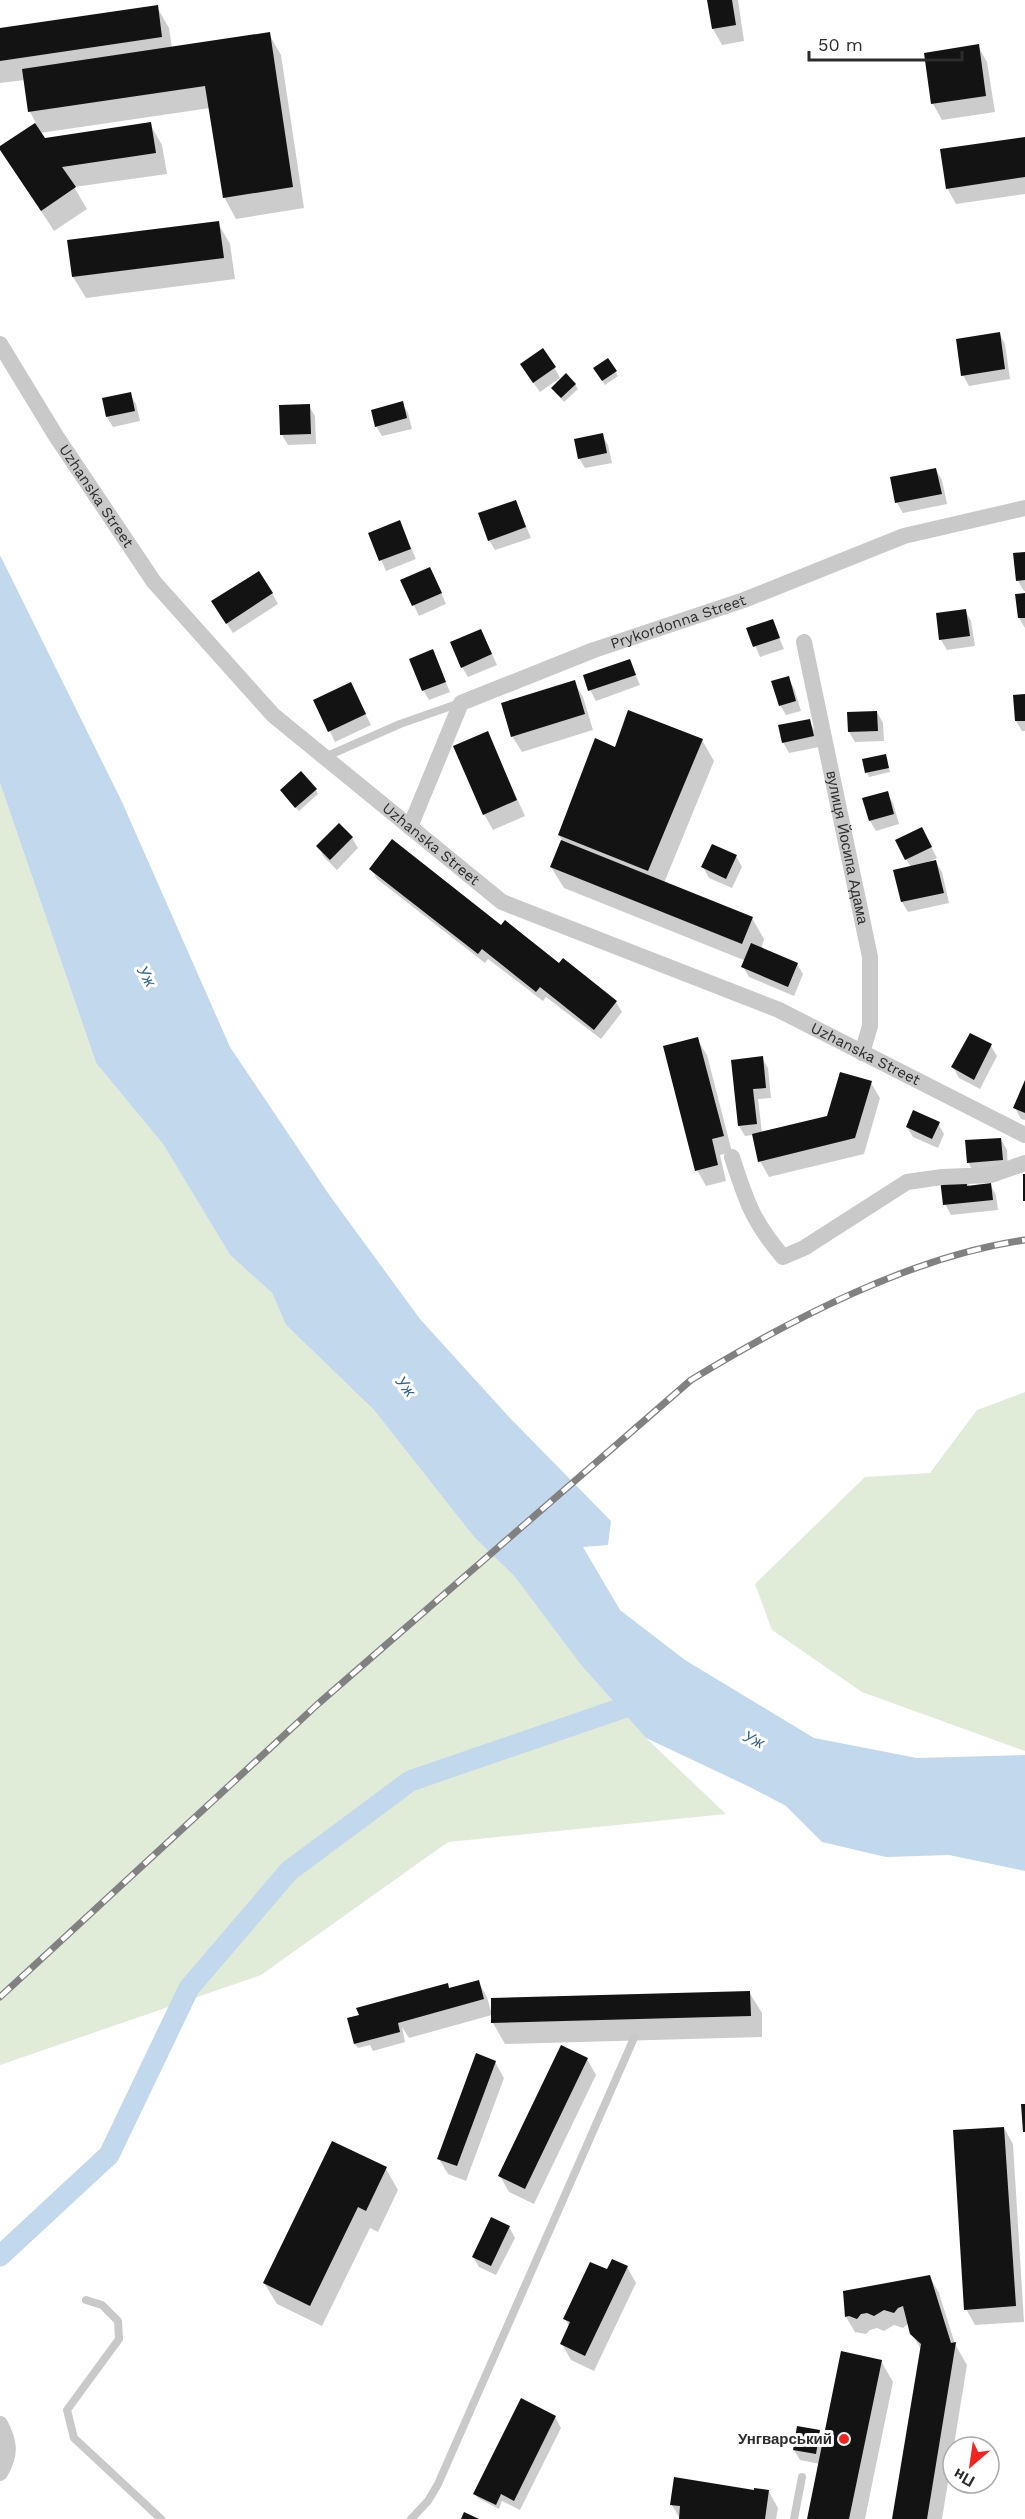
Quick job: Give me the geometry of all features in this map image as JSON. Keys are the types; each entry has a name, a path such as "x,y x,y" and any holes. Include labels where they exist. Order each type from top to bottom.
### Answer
{"street":[{"name":"Uzhanska Street","path":"0,344 56,436 154,582 273,715 502,902 779,1010 1025,1135"},
{"name":"Prykordonna Street","path":"461,703 594,650 744,600 904,536 1025,508"},
{"name":"вулиця Йосипа Адама","path":"804,642 870,957 870,1026 862,1053"},
{"path":"410,827 461,703"},
{"path":"732,1157 747,1204 765,1235 783,1257 804,1248 907,1182 942,1177 991,1175 1025,1163"},
{"path":"0,2424 9,2440 9,2453 0,2473"}],"lane":[{"path":"323,758 400,724 461,703"},
{"path":"412,2519 428,2501 438,2484 634,2038"},
{"path":"86,2300 102,2305 118,2320 119,2339 67,2410 74,2438 161,2519"},
{"path":"794,2519 802,2477"}],"green space":[{"path":"0,783 96,1063 163,1144 230,1255 272,1293 286,1325 374,1410 474,1537 515,1577 581,1665 646,1738 726,1814 448,1842 261,1975 0,2065"},
{"path":"1025,1392 1025,1751 862,1692 772,1630 755,1584 865,1477 930,1473 977,1410"}],"water":[{"name":"Уж","path":"0,555 122,802 230,1047 330,1196 420,1319 509,1417 611,1521 608,1545 583,1547 620,1610 685,1660 814,1738 917,1758 1025,1755 1025,1871 949,1855 886,1857 822,1842 786,1806 646,1738 581,1665 515,1577 474,1537 374,1410 286,1325 272,1293 230,1255 163,1144 96,1063 0,783"}],"building":[{"path":"707,0 732,0 736,25 712,29"},
{"path":"158,5 162,37 0,61 0,28"},
{"path":"270,32 293,187 223,198 205,86 28,112 22,69"},
{"path":"979,44 986,96 931,104 924,53"},
{"path":"151,122 156,153 62,167 76,187 41,211 0,150 0,146 35,123 45,138"},
{"path":"1025,137 1025,177 946,189 940,149"},
{"path":"219,221 224,258 72,277 67,240"},
{"path":"1000,332 1005,369 961,376 956,339"},
{"path":"543,348 556,367 533,383 520,364"},
{"path":"608,358 617,371 602,381 593,368"},
{"path":"566,373 576,384 561,398 551,388"},
{"path":"131,392 135,411 106,417 102,398"},
{"path":"403,401 407,418 375,427 371,410"},
{"path":"310,404 311,434 280,435 279,405"},
{"path":"603,433 607,453 578,459 574,439"},
{"path":"936,468 942,494 895,503 890,477"},
{"path":"516,500 526,527 488,541 478,513"},
{"path":"400,520 411,549 379,561 368,533"},
{"path":"1025,552 1025,580 1016,581 1013,553"},
{"path":"430,567 442,593 412,606 400,580"},
{"path":"259,571 273,593 226,624 211,601"},
{"path":"1025,593 1025,618 1018,618 1015,594"},
{"path":"966,609 970,636 939,640 936,613"},
{"path":"773,619 780,638 753,647 746,628"},
{"path":"481,629 492,654 461,668 450,642"},
{"path":"433,649 446,682 422,691 409,659"},
{"path":"630,659 636,675 588,691 583,675"},
{"path":"789,676 796,701 779,706 771,681"},
{"path":"575,680 585,714 511,737 501,703"},
{"path":"351,682 366,714 328,732 313,700"},
{"path":"1025,694 1025,721 1015,721 1013,695"},
{"path":"628,710 703,739 648,871 558,835 595,738 615,747"},
{"path":"877,711 878,731 848,732 847,712"},
{"path":"810,719 814,736 782,743 778,725"},
{"path":"488,731 517,800 483,815 453,746"},
{"path":"886,754 889,768 865,773 862,759"},
{"path":"301,771 317,789 295,808 280,790"},
{"path":"888,791 894,814 869,821 862,798"},
{"path":"339,823 353,837 330,860 316,846"},
{"path":"922,827 932,847 905,860 895,840"},
{"path":"392,839 501,925 505,920 559,963 563,958 617,1001 594,1030 540,987 536,992 482,949 478,954 369,869"},
{"path":"561,840 753,917 742,944 550,867"},
{"path":"712,844 737,855 726,879 701,867"},
{"path":"936,860 944,893 901,902 893,870"},
{"path":"751,943 798,963 788,987 741,967"},
{"path":"970,1033 992,1044 974,1080 951,1067"},
{"path":"698,1037 724,1136 712,1139 718,1165 695,1171 663,1046"},
{"path":"763,1056 766,1088 753,1089 757,1124 738,1126 731,1060"},
{"path":"840,1072 872,1081 855,1138 758,1162 752,1134 827,1116"},
{"path":"1025,1080 1025,1113 1013,1108"},
{"path":"913,1110 940,1122 932,1139 906,1127"},
{"path":"1001,1138 1003,1160 967,1163 965,1140"},
{"path":"1023,1174 1025,1174 1025,1201 1023,1201"},
{"path":"966,1176 967,1186 991,1183 993,1200 943,1205 940,1179"},
{"path":"479,1980 484,1999 398,2023 400,2032 354,2044 347,2018 359,2015 356,2008 448,1983 449,1988"},
{"path":"750,1991 751,2016 491,2023 491,1998"},
{"path":"561,2045 588,2058 525,2189 498,2176"},
{"path":"476,2053 496,2061 457,2166 437,2159"},
{"path":"1021,2104 1025,2104 1025,2132 1023,2132"},
{"path":"1004,2127 1016,2306 964,2310 953,2130"},
{"path":"332,2141 387,2167 366,2211 358,2207 310,2306 263,2283"},
{"path":"491,2217 510,2226 491,2266 472,2257"},
{"path":"612,2259 628,2266 585,2356 560,2344 570,2322 563,2319 590,2262 607,2269"},
{"path":"930,2275 951,2343 956,2342 927,2519 892,2519 921,2344 910,2334 903,2306 894,2313 884,2310 874,2316 867,2313 861,2314 857,2319 845,2317 843,2291"},
{"name":"Унгварський","path":"841,2351 882,2360 849,2519 807,2519"},
{"path":"521,2398 556,2416 514,2501 501,2494 496,2505 473,2494"},
{"path":"797,2426 820,2430 816,2454 793,2450"},
{"path":"674,2477 754,2490 754,2488 769,2490 765,2519 679,2519 680,2506 670,2505"},
{"path":"464,2512 479,2519 461,2519"}],"waterway":[{"path":"0,2256 109,2155 189,1988 289,1871 410,1781 646,1700"}],"railway":[{"path":"0,1997 319,1703 691,1380 768,1335 852,1294 938,1260 982,1248 1025,1240"}],"place":[{"name":"Унгварський","path":"844,2439"}]}
